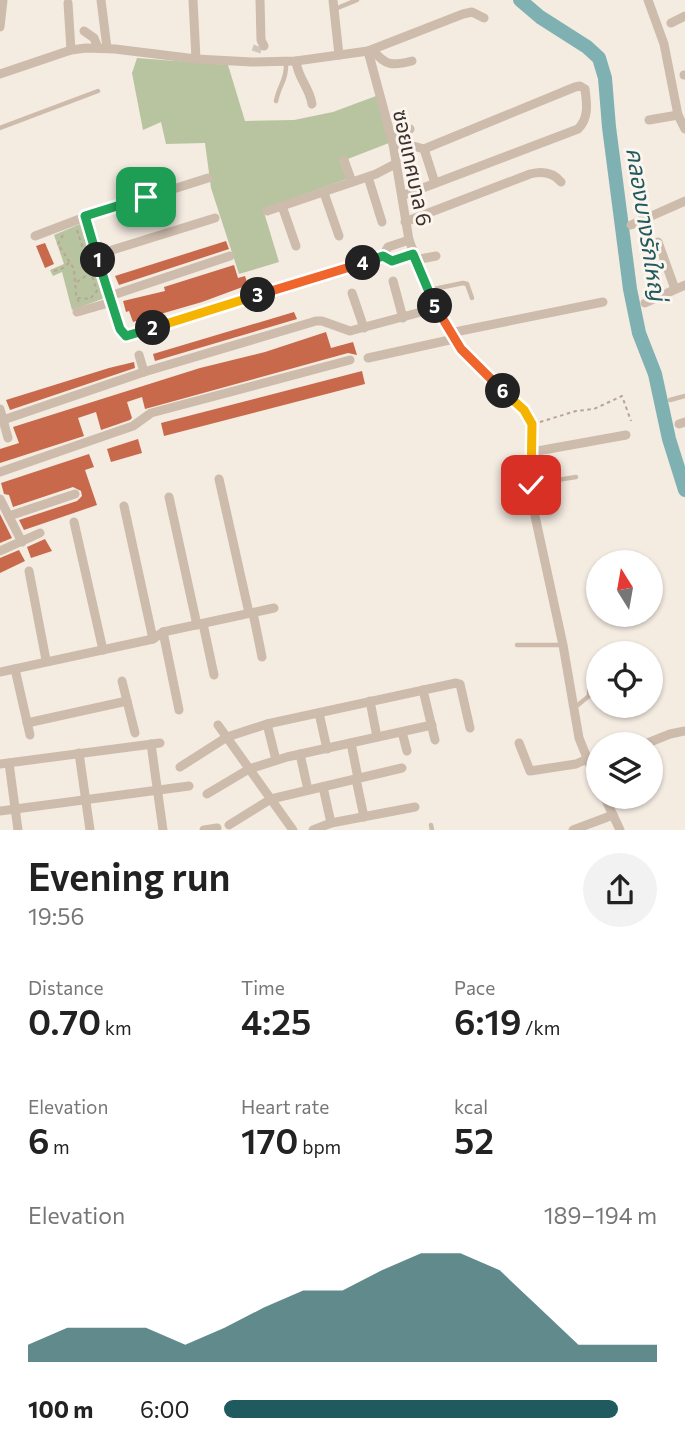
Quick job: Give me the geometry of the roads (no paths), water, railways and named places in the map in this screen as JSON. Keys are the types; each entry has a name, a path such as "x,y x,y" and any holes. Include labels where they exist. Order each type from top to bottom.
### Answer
{"street":[{"path":"0,27 3,0"},
{"path":"101,0 102,48"},
{"path":"193,0 196,59"},
{"path":"260,0 261,51"},
{"path":"648,0 664,44 678,116 685,129"},
{"path":"68,3 71,50"},
{"path":"333,5 339,55"},
{"path":"0,74 71,50 102,48 196,59 261,51 291,61 370,51 463,14 472,12 484,18"},
{"path":"671,23 685,16"},
{"path":"84,31 102,48"},
{"path":"370,51 389,65 412,61"},
{"name":"ซอยเทศบาล 6","path":"370,51 406,147 397,163 405,222 414,257 436,308 452,336 469,359 524,410 532,424 532,452"},
{"path":"291,61 310,92 312,104"},
{"path":"406,147 575,87 585,89 586,116 578,129 407,194"},
{"path":"649,120 678,116"},
{"path":"406,147 410,130"},
{"path":"406,147 435,183"},
{"path":"344,160 352,183"},
{"path":"267,211 352,183 397,163"},
{"path":"405,222 530,174 549,174 561,182"},
{"path":"368,177 382,222"},
{"path":"35,236 85,216 208,178"},
{"path":"324,193 339,236"},
{"path":"631,225 685,201"},
{"path":"282,206 296,246"},
{"path":"85,216 120,329 126,336 383,256 388,247 409,240"},
{"path":"96,255 215,218"},
{"path":"659,242 675,289"},
{"path":"79,311 230,256"},
{"path":"383,256 392,261 436,256"},
{"path":"393,281 403,318"},
{"path":"645,303 685,285"},
{"path":"352,293 364,328"},
{"path":"368,358 603,302"},
{"path":"3,420 144,372 316,321 350,331 436,308"},
{"path":"139,355 144,372"},
{"path":"0,472 133,426 151,413 351,360"},
{"path":"0,409 8,438"},
{"path":"586,751 579,738 564,645 534,516 532,452 626,435"},
{"path":"219,479 262,657"},
{"path":"9,516 75,494"},
{"path":"169,497 214,675"},
{"path":"1,502 22,542"},
{"path":"124,506 153,639"},
{"path":"74,522 103,650"},
{"path":"0,551 40,533"},
{"path":"29,571 46,660"},
{"path":"0,672 153,639 163,632 274,608"},
{"path":"163,632 179,710"},
{"path":"15,668 30,735"},
{"path":"122,681 135,733"},
{"path":"180,768 227,737 267,724 458,683 470,727"},
{"path":"423,690 435,740"},
{"path":"27,723 127,701"},
{"path":"370,701 377,737"},
{"path":"318,713 327,749"},
{"path":"267,724 276,761"},
{"path":"218,725 290,828"},
{"path":"207,794 249,769 300,754 432,725"},
{"path":"663,737 685,731"},
{"path":"402,732 407,751"},
{"path":"18,830 5,763 155,743 163,830"},
{"path":"351,743 364,817"},
{"path":"519,743 530,771 586,763"},
{"path":"79,753 90,830"},
{"path":"300,754 308,790"},
{"path":"229,825 271,799 402,768"},
{"path":"0,811 189,786"},
{"path":"323,787 331,823"},
{"path":"313,830 331,823 415,807"},
{"path":"610,809 620,830"},
{"path":"573,830 613,815"},
{"path":"204,830 217,828"}],"lane":[{"path":"333,5 357,0"},
{"path":"276,101 291,61"},
{"path":"0,128 98,91"},
{"path":"428,290 463,283 467,285 472,298"},
{"path":"670,400 685,396"},
{"path":"531,485 576,477"},
{"path":"517,645 564,645"},
{"path":"573,708 586,698"}],"waterway":[{"name":"คลองบางรักใหญ่","path":"520,0 599,58 605,78 630,289 639,333 655,374 669,439 685,490"}],"tunnel":[{"path":"256,52 258,46"},
{"path":"404,151 413,152"}]}
